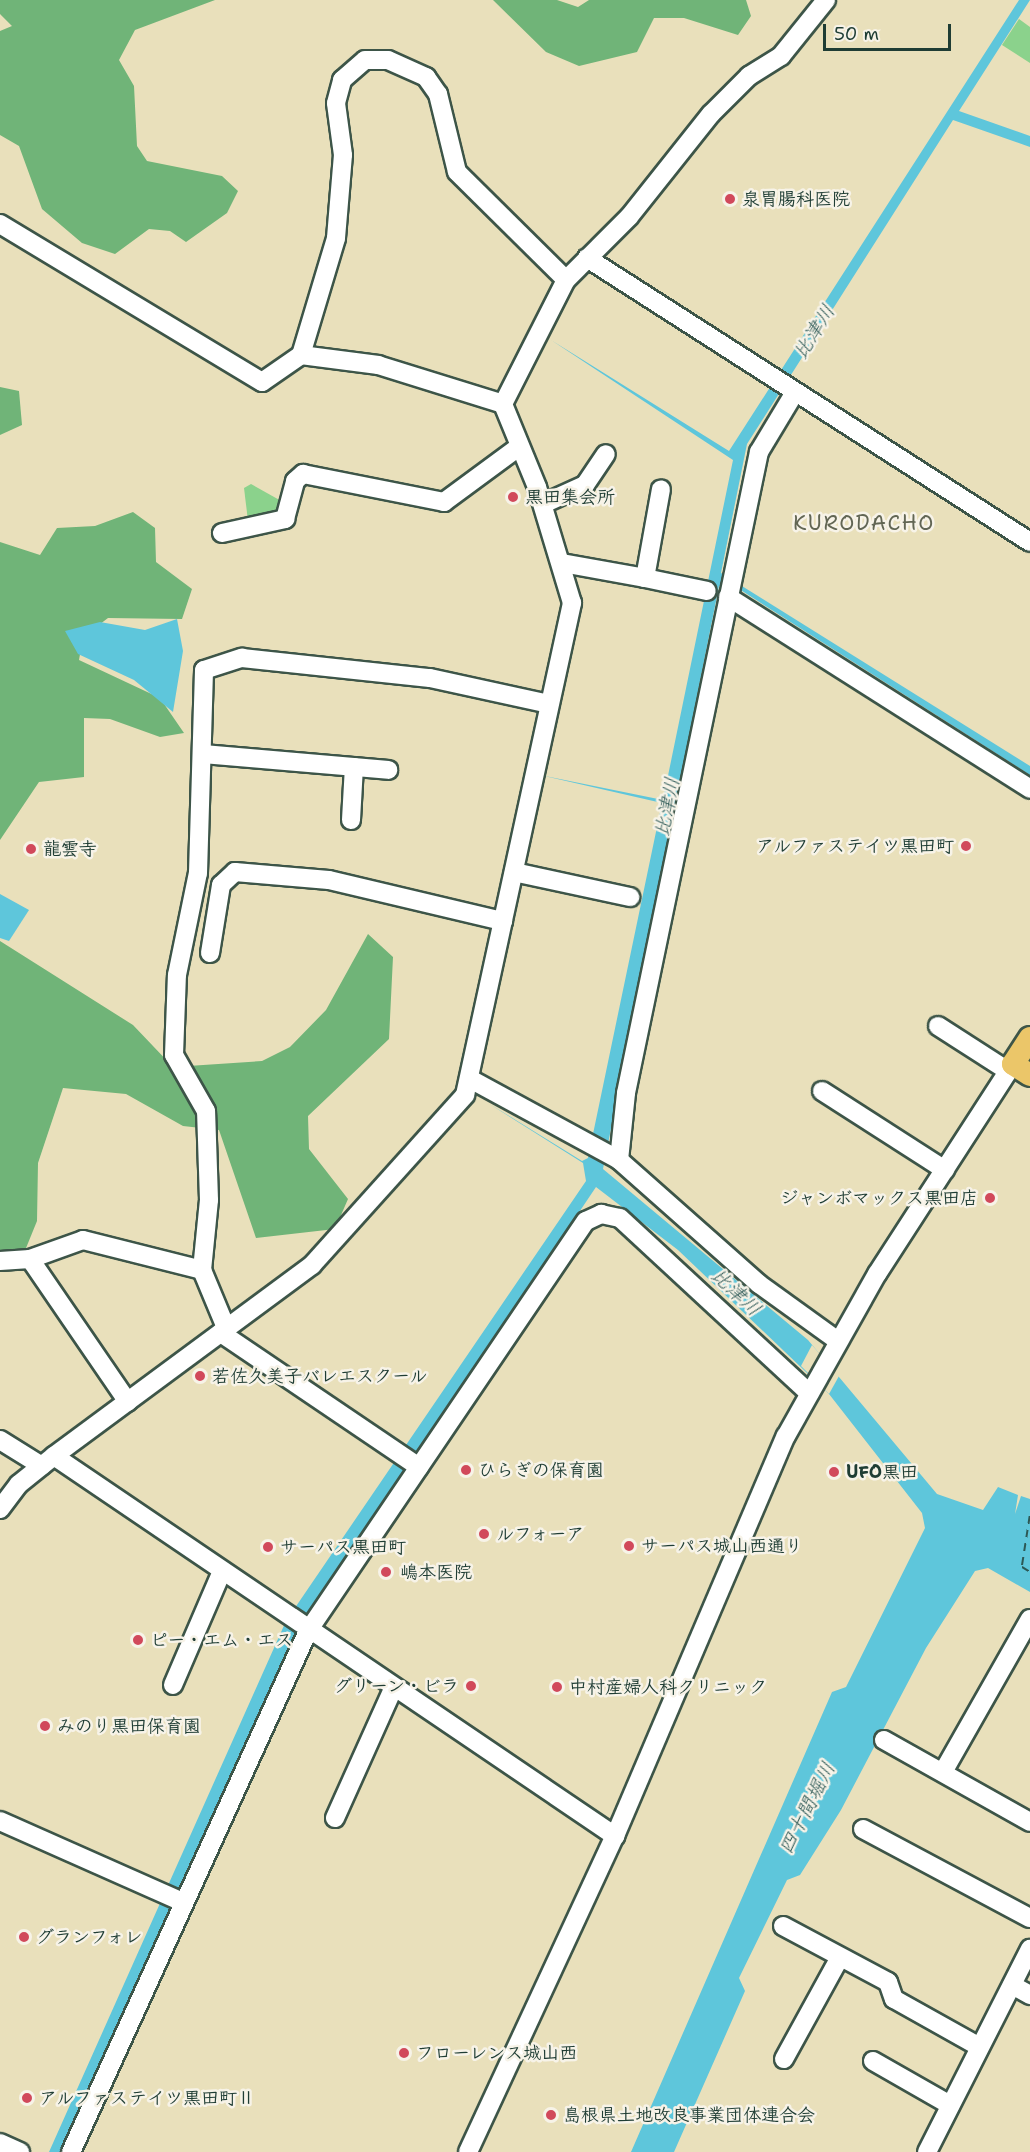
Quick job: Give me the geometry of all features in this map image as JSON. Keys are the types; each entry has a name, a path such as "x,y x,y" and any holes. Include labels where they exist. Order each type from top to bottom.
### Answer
{"main road":[{"path":"1017,1070 1030,1038"}],"street":[{"path":"0,1509 48,1461 312,1265 459,1106 470,1079 572,603 543,504 503,404 566,280 629,216 711,114 749,76 780,56 826,0"},
{"path":"0,224 262,382 302,355 336,238 343,155 336,103 342,80 365,60 388,60 426,77 438,94 457,172 566,280"},
{"path":"587,258 1030,542"},
{"path":"302,355 378,365 503,404"},
{"path":"614,1158 729,587 759,452 793,391"},
{"path":"222,533 285,519 295,481 303,474 444,502 520,446"},
{"path":"543,504 585,485 606,454"},
{"path":"645,578 662,489"},
{"path":"562,563 707,591"},
{"path":"729,587 1030,789"},
{"path":"416,1465 224,1331 202,1270 209,1200 206,1111 174,1055 177,975 198,873 204,670 242,658 430,678 549,704"},
{"path":"203,754 388,770"},
{"path":"351,820 354,767"},
{"path":"210,953 221,885 235,872 329,880 503,921"},
{"path":"514,872 630,897"},
{"path":"468,2152 615,1836 740,1535 812,1388 833,1349 945,1170 1017,1070 938,1026"},
{"path":"470,1079 614,1158 833,1349"},
{"path":"822,1090 945,1170"},
{"path":"71,2152 175,1898 299,1625 416,1465 579,1229 601,1214 620,1218 656,1246 812,1388"},
{"path":"0,1262 30,1259 83,1240 202,1270"},
{"path":"30,1259 128,1402"},
{"path":"0,1440 48,1461 222,1571 393,1689 615,1836"},
{"path":"173,1685 222,1571"},
{"path":"943,1772 1030,1619"},
{"path":"335,1818 393,1689"},
{"path":"884,1740 1030,1822"},
{"path":"0,1821 175,1898"},
{"path":"863,1829 1030,1918"},
{"path":"783,1926 888,1982 894,1999 980,2047"},
{"path":"927,2152 1030,1949"},
{"path":"784,2059 840,1957"},
{"path":"1012,1985 1030,1995"},
{"path":"873,2061 950,2105"},
{"path":"0,2143 20,2152"}],"green space":[{"path":"0,0 215,0 135,30 119,60 134,86 137,146 147,161 222,176 238,191 227,213 186,242 170,231 149,229 115,254 82,243 42,209 19,146 0,135 0,31 12,26 0,14"},
{"path":"493,0 557,0 578,7 589,0 746,0 751,16 738,35 684,18 654,18 637,52 579,66 546,52"},
{"path":"1019,19 1030,27 1030,63 1002,45"},
{"path":"0,387 19,391 22,425 0,435"},
{"path":"251,484 283,502 274,517 248,521 244,488"},
{"path":"133,512 155,528 156,562 192,589 182,619 108,618 83,637 79,660 160,698 184,733 160,737 110,719 84,718 84,777 39,782 0,840 0,542 40,555 57,528 95,526"},
{"path":"368,934 393,957 389,1039 308,1116 309,1149 348,1199 335,1229 256,1238 219,1130 183,1126 126,1094 63,1088 38,1163 37,1221 24,1253 0,1251 0,941 133,1025 173,1067 262,1061 290,1047 326,1010"}],"water":[{"path":"1019,0 1030,0 959,111 1030,136 1030,147 953,120 747,444 721,573 1030,766 1030,775 736,587 719,586 603,1169 808,1340 937,1494 983,1510 998,1487 1018,1495 1015,1514 1021,1496 1030,1499 1030,1592 988,1568 975,1571 926,1648 841,1810 800,1875 787,1880 739,1978 745,1991 674,2152 631,2152 832,1692 846,1687 925,1528 922,1513 829,1394 678,1250 596,1187 295,1635 62,2152 49,2152 286,1621 586,1181 583,1163 488,1103 582,1161 588,1158 662,803 540,775 663,800 733,460 551,340 729,451"},
{"path":"177,619 183,651 173,712 134,680 78,654 65,631 100,622 145,630"},
{"path":"0,894 29,910 9,941 0,938"}],"pier":[{"path":"812,1345 839,1376 829,1394 801,1366"}],"ferry route":[{"path":"1030,1516 1022,1567 1030,1572"}],"place":[{"name":"泉胃腸科医院","path":"730,199"},
{"name":"黒田集会所","path":"513,497"},
{"name":"アルファステイツ黒田町","path":"966,846"},
{"name":"龍雲寺","path":"31,849"},
{"name":"ジャンボマックス黒田店","path":"990,1198"},
{"name":"若佐久美子バレエスクール","path":"200,1376"},
{"name":"ひらぎの保育園","path":"466,1470"},
{"name":"UFO黒田","path":"834,1472"},
{"name":"ルフォーア","path":"484,1534"},
{"name":"サーパス城山西通り","path":"629,1546"},
{"name":"サーパス黒田町","path":"268,1547"},
{"name":"嶋本医院","path":"386,1572"},
{"name":"ピー・エム・エス","path":"138,1640"},
{"name":"グリーン・ビラ","path":"471,1686"},
{"name":"中村産婦人科クリニック","path":"557,1687"},
{"name":"みのり黒田保育園","path":"45,1726"},
{"name":"グランフォレ","path":"24,1937"},
{"name":"フローレンス城山西","path":"404,2053"},
{"name":"アルファステイツ黒田町Ⅱ","path":"27,2098"},
{"name":"島根県土地改良事業団体連合会","path":"551,2115"}],"district":[{"name":"KURODACHO","path":"864,523"}],"water label":[{"name":"比津川","path":"814,332"},
{"name":"比津川","path":"667,807"},
{"name":"比津川","path":"736,1292"},
{"name":"四十間堀川","path":"807,1808"}]}
